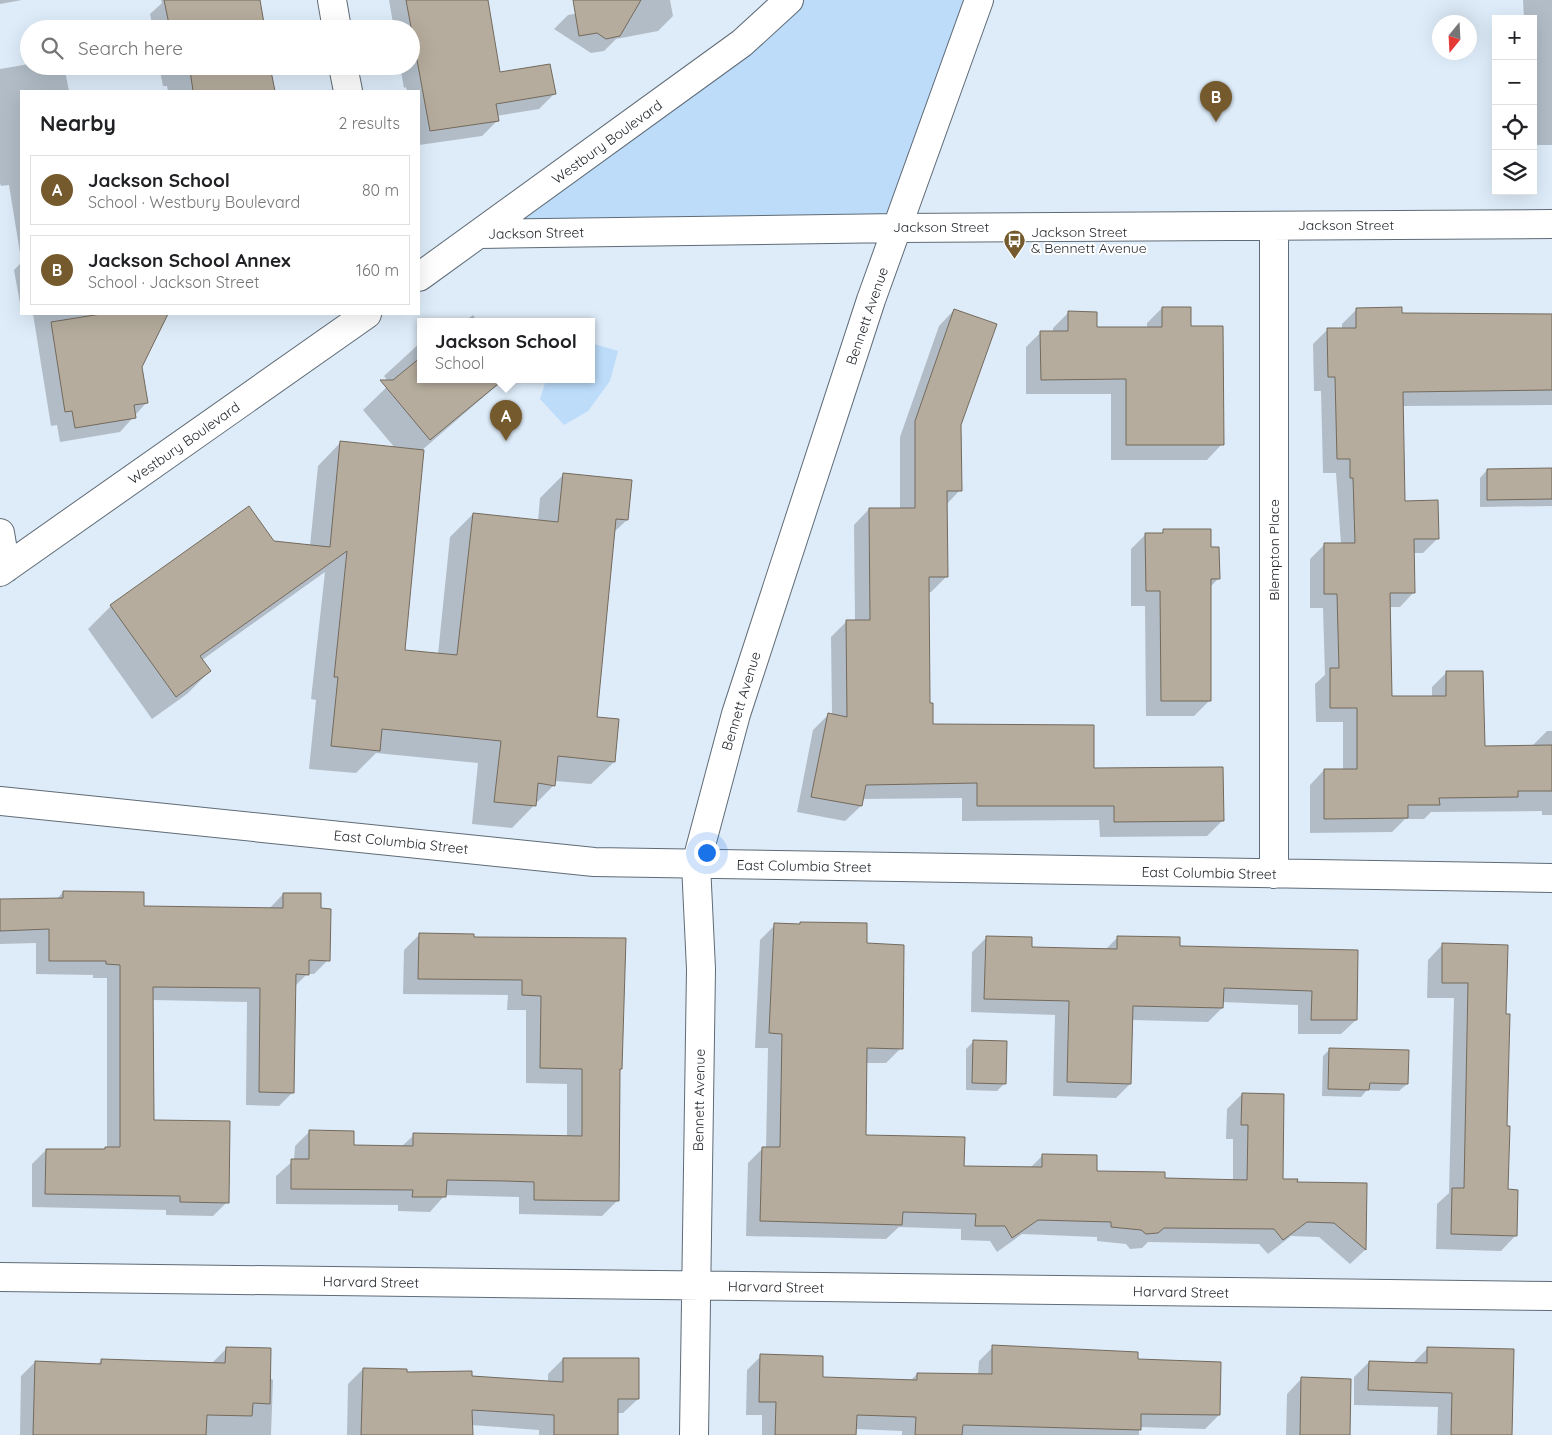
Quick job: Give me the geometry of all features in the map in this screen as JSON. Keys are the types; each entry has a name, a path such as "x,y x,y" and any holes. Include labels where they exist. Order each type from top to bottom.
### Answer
{"street":[{"path":"332,0 335,20"},
{"name":"Westbury Boulevard","path":"420,276 734,49 763,10 789,0"},
{"name":"Bennett Avenue","path":"694,1435 701,969 696,864 736,714 871,300 979,0"},
{"path":"345,75 348,90"},
{"name":"Jackson Street","path":"480,234 898,228 1552,224"},
{"name":"Blempton Place","path":"1274,226 1274,874"},
{"name":"Westbury Boulevard","path":"3,570 366,315"},
{"path":"0,533 3,570"},
{"name":"East Columbia Street","path":"0,801 594,862 1552,878"},
{"name":"Harvard Street","path":"0,1277 1552,1296"}],"shaded area":[{"path":"789,0 979,0 898,228 480,234"},
{"path":"595,344 618,351 610,381 588,411 564,425 540,399 545,383 595,383"}],"building":[{"path":"164,0 260,0 263,20 168,20"},
{"path":"406,0 488,0 500,72 550,64 556,94 496,104 499,121 430,131 420,75 420,20 410,20"},
{"path":"573,0 641,0 620,36 606,39 597,33 579,36"},
{"path":"191,75 272,75 275,90 193,90"},
{"path":"1162,307 1191,307 1191,326 1223,326 1224,445 1126,445 1126,379 1041,380 1040,331 1068,331 1068,311 1097,312 1097,327 1162,327"},
{"path":"1402,307 1402,313 1552,314 1552,390 1403,392 1405,501 1438,500 1439,539 1414,539 1415,593 1390,593 1392,696 1446,696 1446,671 1483,671 1485,746 1552,745 1552,791 1518,791 1518,797 1439,798 1440,805 1408,805 1408,818 1324,819 1324,769 1357,769 1357,708 1330,708 1330,668 1339,668 1337,594 1324,594 1324,543 1355,543 1353,478 1350,478 1350,459 1337,459 1335,377 1328,377 1327,328 1356,328 1356,308"},
{"path":"954,309 997,324 961,425 962,491 947,491 948,577 929,577 930,703 933,703 933,724 1094,725 1094,768 1223,767 1224,821 1114,822 1114,806 977,806 977,783 866,785 862,806 811,797 828,713 847,717 846,620 870,620 869,508 915,508 915,421"},
{"path":"95,315 168,315 142,367 148,403 134,405 136,418 75,428 72,411 65,412 51,322"},
{"path":"417,360 417,383 499,383 430,440 380,380 393,380"},
{"path":"340,441 424,450 405,650 457,655 473,513 558,522 563,473 632,480 628,520 616,519 597,717 619,719 615,762 558,756 555,786 538,783 536,806 494,802 501,741 382,729 380,751 331,746 338,677 334,677 347,551 200,656 211,671 176,697 110,605 249,506 274,541 330,547"},
{"path":"1552,468 1552,499 1487,500 1487,469"},
{"path":"1163,529 1211,529 1211,547 1219,547 1220,579 1211,579 1211,701 1161,701 1160,591 1146,591 1145,533 1163,533"},
{"path":"63,891 144,892 144,906 283,908 283,893 321,893 321,908 331,909 330,961 309,960 309,975 296,974 294,1093 259,1092 260,988 153,987 154,1120 230,1121 229,1203 180,1202 180,1196 45,1194 46,1149 105,1149 105,1147 120,1147 120,965 106,964 106,961 49,961 49,929 0,931 0,899 63,898"},
{"path":"800,922 867,923 867,943 904,945 903,1049 867,1048 866,1135 965,1137 964,1166 1042,1167 1042,1154 1097,1155 1097,1171 1165,1172 1165,1178 1247,1180 1248,1125 1241,1125 1242,1093 1284,1094 1283,1179 1298,1179 1297,1182 1367,1183 1366,1250 1334,1223 1307,1222 1283,1240 1274,1229 1164,1228 1158,1233 1146,1234 1141,1230 1111,1227 1111,1222 1038,1220 1012,1238 1005,1226 975,1226 976,1214 903,1212 902,1225 760,1221 762,1147 780,1147 782,1034 769,1033 774,923 800,924"},
{"path":"419,933 474,934 474,937 626,938 622,1069 620,1069 619,1201 534,1200 534,1182 447,1180 446,1197 412,1197 413,1190 291,1189 291,1159 309,1159 309,1130 354,1131 354,1145 413,1146 413,1133 582,1136 582,1069 540,1068 541,996 522,995 522,980 418,979"},
{"path":"986,936 1032,937 1032,947 1117,949 1117,936 1180,937 1180,946 1358,950 1357,1020 1311,1020 1312,991 1224,988 1223,1008 1133,1006 1131,1084 1067,1082 1069,1001 984,999"},
{"path":"1442,943 1508,945 1506,1014 1510,1014 1507,1126 1510,1126 1508,1189 1518,1190 1517,1236 1451,1234 1452,1188 1464,1188 1468,983 1442,983"},
{"path":"973,1040 1007,1041 1006,1084 972,1083"},
{"path":"1329,1048 1409,1050 1408,1084 1370,1083 1369,1090 1328,1089"},
{"path":"992,1345 1138,1352 1138,1359 1221,1362 1220,1415 1141,1414 1141,1430 963,1425 962,1435 915,1435 916,1417 857,1415 856,1435 775,1435 776,1402 759,1402 760,1354 823,1356 823,1377 917,1380 917,1373 992,1374"},
{"path":"226,1347 271,1348 270,1404 253,1403 252,1416 207,1415 206,1435 33,1435 35,1361 101,1364 101,1359 225,1363"},
{"path":"1427,1347 1514,1349 1512,1435 1451,1435 1452,1393 1368,1390 1369,1361 1427,1363"},
{"path":"563,1358 639,1358 639,1399 618,1399 618,1435 554,1435 554,1415 472,1410 473,1435 361,1435 363,1368 407,1369 407,1372 472,1371 472,1376 563,1382"},
{"path":"1301,1377 1351,1379 1350,1435 1300,1435"}],"place":[{"name":"Jackson School Annex","path":"1216,122"},
{"name":"Jackson Street & Bennett Avenue","path":"1015,259"},
{"name":"Jackson School","path":"506,441"}]}
